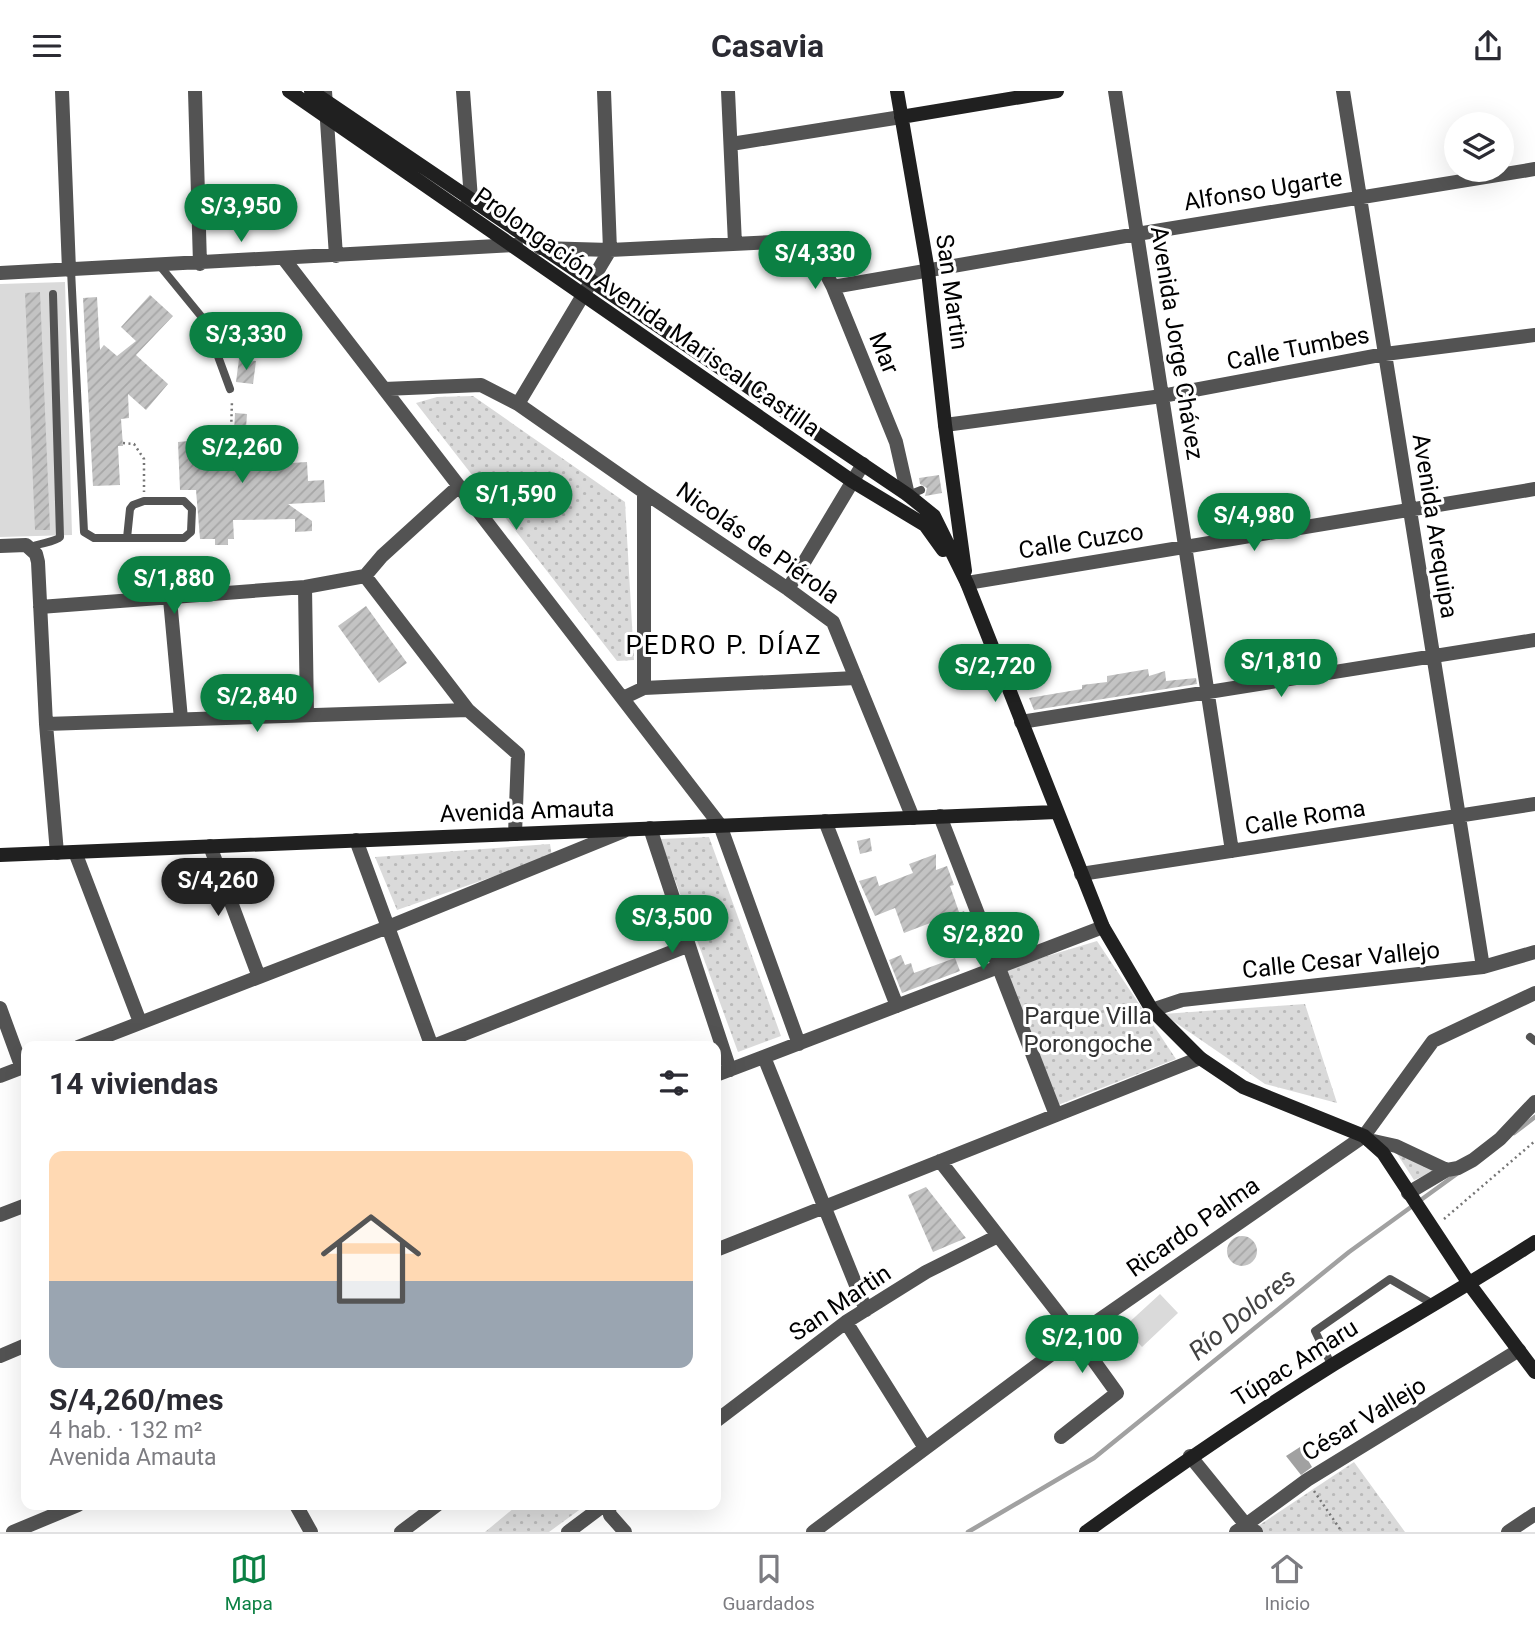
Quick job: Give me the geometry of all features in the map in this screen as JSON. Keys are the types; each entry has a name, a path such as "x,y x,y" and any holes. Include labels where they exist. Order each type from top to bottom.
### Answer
{"main road":[{"name":"Prolongación Avenida Mariscal Castilla","path":"289,91 852,481 925,525 967,583"},
{"name":"Prolongación Avenida Mariscal Castilla","path":"311,91 326,96 471,199 863,464 915,493 934,516 967,583 1103,927 1152,1010 1200,1058 1243,1087 1367,1138 1383,1153 1469,1285 1535,1372"},
{"name":"San Martin","path":"897,91 928,271 945,425 947,483 967,583"},
{"path":"901,117 1057,91"},
{"name":"Avenida Amauta","path":"0,855 1056,812"},
{"name":"Túpac Amaru","path":"1086,1532 1190,1456 1535,1242"}],"street":[{"path":"62,91 70,270"},
{"path":"195,91 201,264"},
{"path":"463,91 471,199 463,212"},
{"path":"519,404 610,250 604,91"},
{"path":"728,91 735,244"},
{"name":"Avenida Jorge Chávez","path":"1115,91 1232,851"},
{"name":"Avenida Arequipa","path":"1343,91 1483,967"},
{"path":"326,96 336,256"},
{"path":"731,144 901,117"},
{"name":"Alfonso Ugarte","path":"833,287 1535,169"},
{"name":"Mar","path":"545,249 610,250 793,241 802,244 819,260 833,287 915,493"},
{"path":"0,274 284,260 509,244 545,249"},
{"path":"284,260 720,825 799,1044"},
{"name":"Calle Tumbes","path":"945,425 1162,396 1385,354 1535,335"},
{"name":"Nicolás de Piérola","path":"384,389 481,385 519,404 834,622 913,818"},
{"path":"788,589 863,464"},
{"path":"40,607 305,587 365,576 382,556 459,486"},
{"name":"Calle Cuzco","path":"967,583 1535,488"},
{"path":"644,492 644,688"},
{"path":"0,546 31,547 38,562 46,724 57,853"},
{"path":"365,576 468,710 517,754 515,834"},
{"path":"305,587 307,715"},
{"path":"170,599 181,719"},
{"path":"1021,722 1535,641"},
{"path":"623,698 644,688 856,678"},
{"path":"46,724 468,710"},
{"name":"Calle Roma","path":"1081,874 1535,804"},
{"path":"940,816 1056,1115"},
{"path":"825,821 897,1006"},
{"path":"650,828 714,1041"},
{"path":"93,1041 388,927 626,830"},
{"path":"356,840 430,1041"},
{"path":"210,846 259,977"},
{"path":"75,852 140,1022"},
{"path":"723,1073 1103,927"},
{"path":"445,1041 687,946"},
{"name":"Calle Cesar Vallejo","path":"1152,1010 1182,1000 1483,967 1535,952"},
{"name":"Ricardo Palma","path":"813,1532 1076,1336 1367,1138 1433,1041 1535,993"},
{"path":"0,1008 21,1060"},
{"path":"764,1057 866,1310"},
{"path":"721,1248 1200,1058"},
{"path":"0,1076 21,1068"},
{"path":"1410,1197 1447,1170 1474,1160 1500,1139 1535,1102"},
{"path":"1367,1138 1396,1146 1447,1170"},
{"path":"940,1161 1076,1336 1116,1393 1061,1437"},
{"path":"0,1215 21,1207"},
{"name":"San Martin","path":"721,1417 846,1322 926,1272 998,1236"},
{"path":"846,1322 925,1447"},
{"path":"0,1356 21,1347"},
{"name":"César Vallejo","path":"1246,1530 1307,1480 1519,1350"},
{"path":"1190,1456 1246,1530"},
{"path":"13,1532 66,1510"},
{"path":"299,1510 311,1532"},
{"path":"401,1532 431,1510"},
{"path":"568,1532 599,1510"},
{"path":"608,1510 625,1532"},
{"path":"1508,1532 1535,1514"}],"lane":[{"path":"160,266 205,321 230,389"},
{"path":"70,270 82,527 88,536 94,538 127,538 184,538 191,532 192,509 184,501 144,501 133,505 130,509 127,538"},
{"path":"31,547 44,541 55,541 60,537 53,294"},
{"path":"1332,1366 1315,1331 1390,1279 1433,1304"}],"path":[{"path":"215,436 231,433 233,405 230,389"},
{"path":"123,443 134,444 143,454 144,501"},
{"path":"1431,1227 1535,1141"},
{"path":"1307,1480 1342,1532"}],"green space":[{"path":"65,282 72,535 0,537 0,284"},
{"path":"473,396 625,502 634,660 617,661 416,403 437,397"},
{"path":"709,837 781,1036 738,1052 660,839"},
{"path":"550,844 552,856 397,910 375,857"},
{"name":"Parque Villa Porongoche","path":"1097,941 1176,1059 1058,1105 1004,969"},
{"path":"1305,1004 1337,1103 1265,1084 1163,1014"},
{"path":"1394,1149 1433,1167 1433,1172 1414,1180"},
{"path":"1160,1294 1178,1313 1142,1347 1124,1327"},
{"path":"1354,1462 1405,1532 1263,1532 1258,1526"},
{"path":"512,1510 579,1510 549,1532 485,1532"}],"shaded area":[{"path":"1300,1447 1312,1467 1301,1475 1286,1456"}],"building":[{"path":"40,292 50,530 35,530 25,293"},
{"path":"150,295 173,316 136,355 168,384 146,410 128,394 129,418 121,419 123,446 118,446 120,485 93,486 83,298 97,297 100,350 104,345 117,356 136,341 121,327"},
{"path":"239,359 256,361 253,384 236,382"},
{"path":"235,413 247,414 243,470 276,469 275,464 307,462 308,481 324,480 325,502 288,504 312,521 312,531 295,532 295,519 233,520 234,539 228,539 228,545 215,545 215,539 200,539 196,490 180,490 178,442 200,440 200,434 234,433"},
{"path":"939,475 942,493 925,496 927,488 920,484 919,478"},
{"path":"366,606 407,663 379,683 338,626"},
{"path":"1148,669 1149,676 1165,671 1166,681 1196,678 1197,684 1034,710 1029,698 1082,689 1082,685 1107,682 1107,676"},
{"path":"870,838 872,851 860,854 857,841"},
{"path":"936,854 936,870 947,866 954,885 950,886 959,912 904,933 895,908 875,916 859,881 876,876 879,886 913,873 909,864"},
{"path":"964,911 976,945 966,949 954,915"},
{"path":"901,955 905,965 911,963 914,973 955,958 960,971 902,993 889,960"},
{"path":"926,1187 966,1238 933,1252 908,1195"},
{"path":"1242,1236 1252,1241 1257,1251 1252,1261 1242,1266 1232,1261 1227,1251 1232,1241"}],"waterway":[{"name":"Río Dolores","path":"1514,1133 1535,1117"},
{"name":"Río Dolores","path":"968,1532 1094,1458 1349,1252 1458,1173"}],"district":[{"name":"PEDRO P. DÍAZ","path":"724,645"}]}
